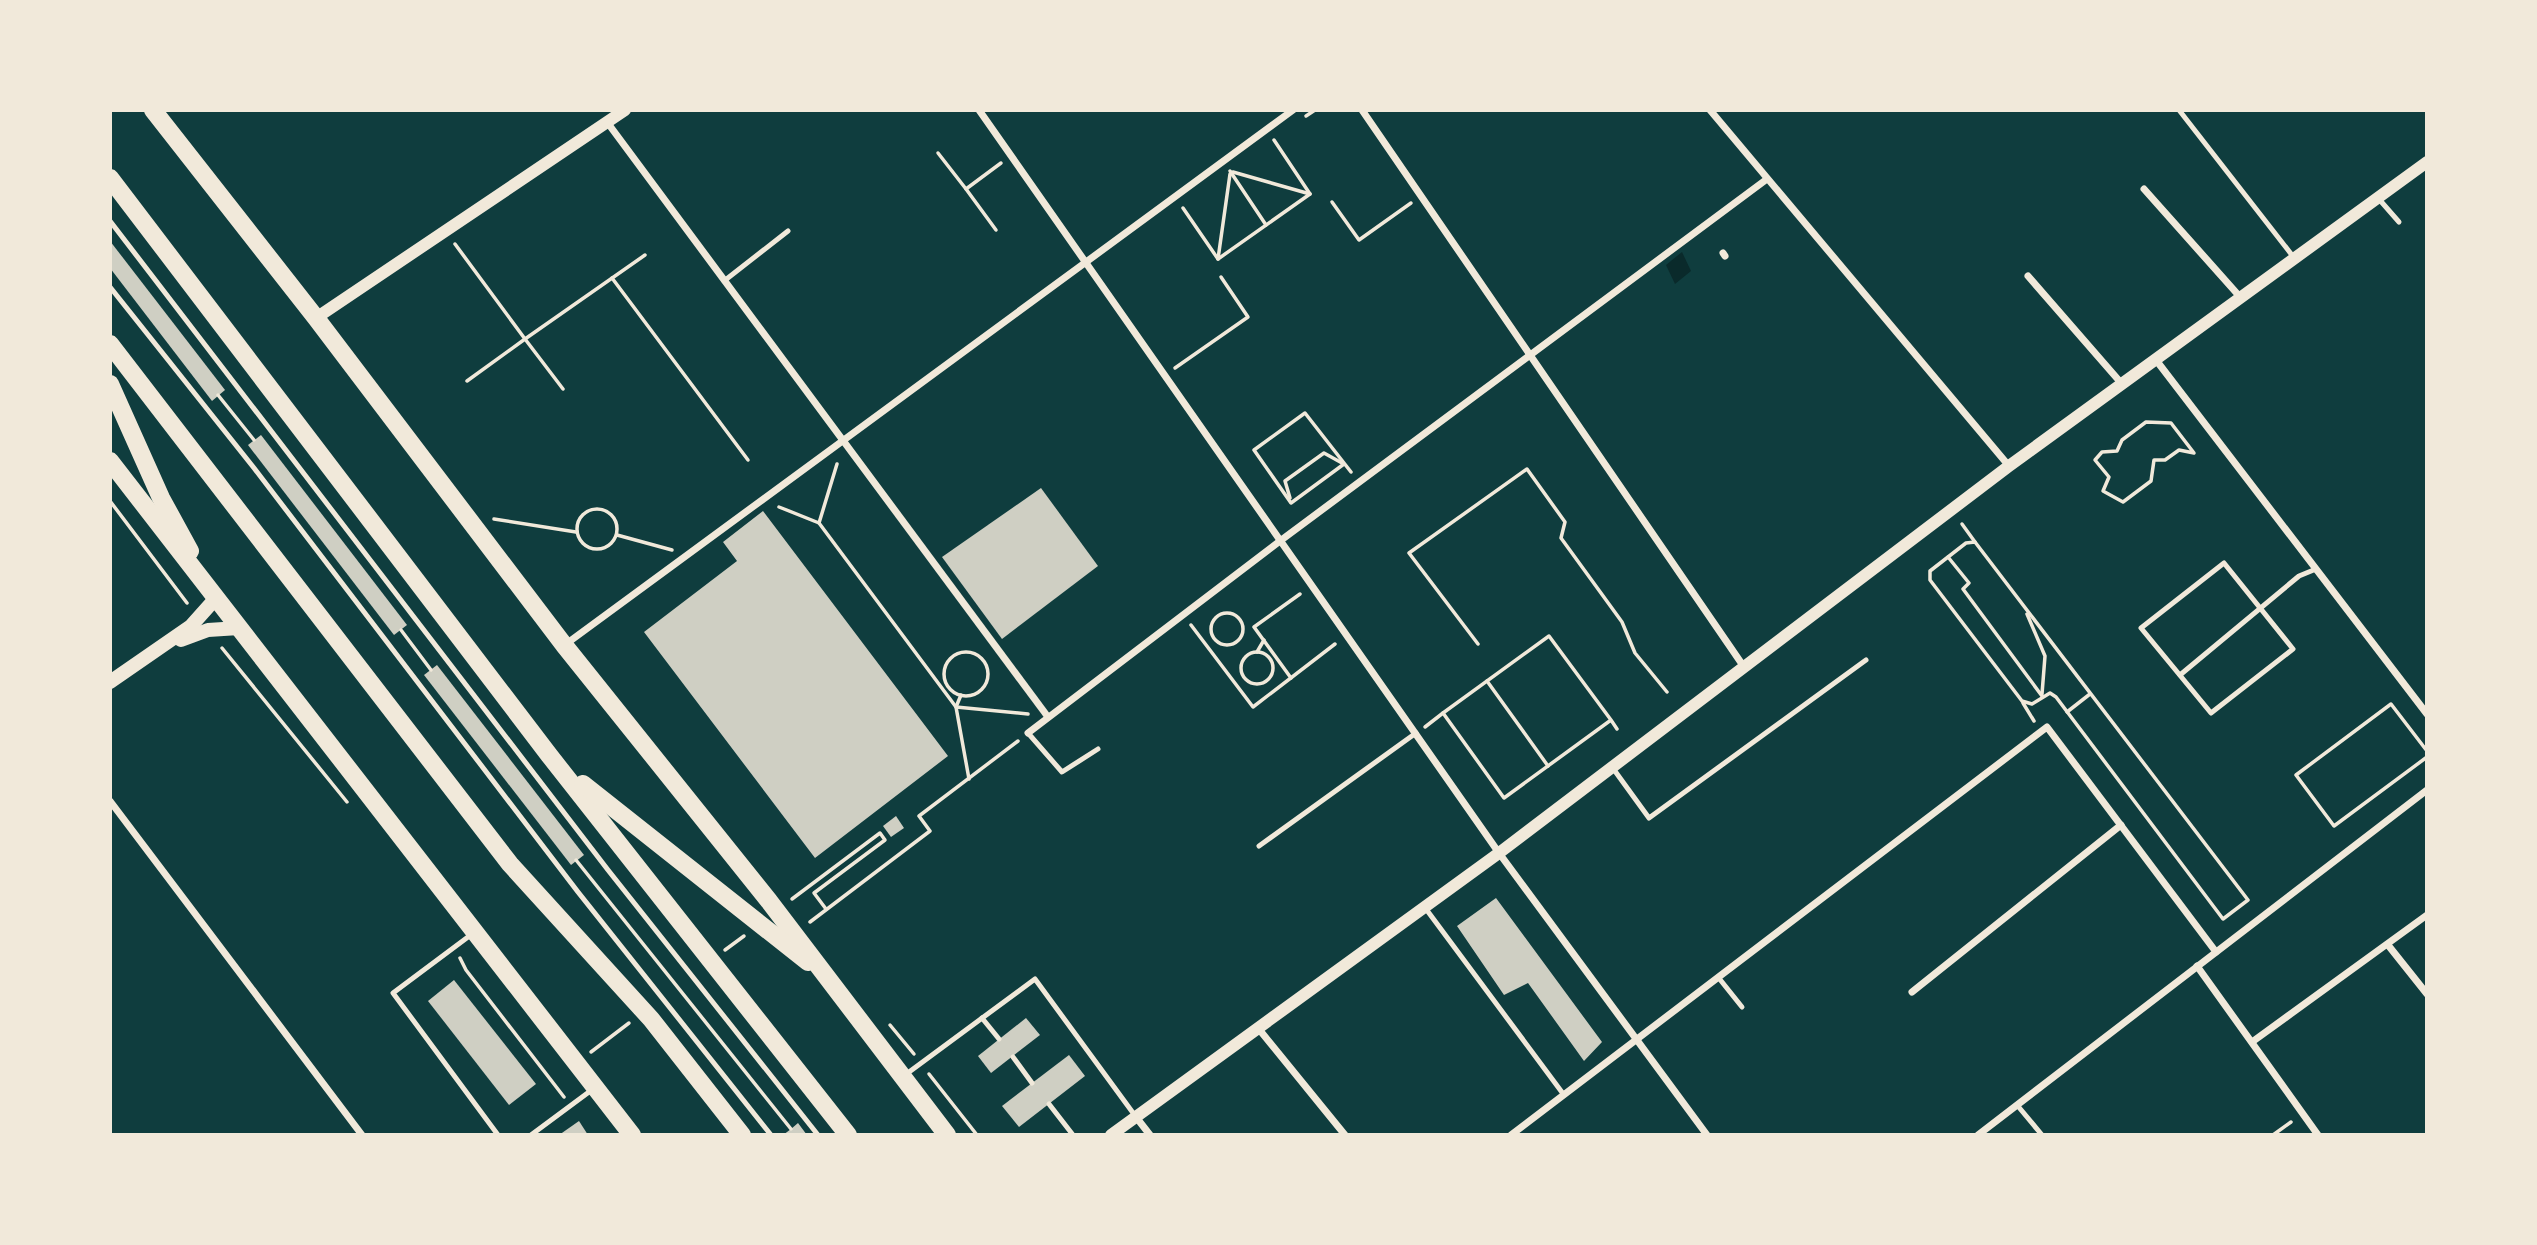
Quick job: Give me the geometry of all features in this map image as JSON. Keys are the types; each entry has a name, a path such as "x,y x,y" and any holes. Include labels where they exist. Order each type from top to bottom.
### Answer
{"highway":[{"path":"153,110 316,318 564,645 794,934 947,1135"},
{"path":"110,178 549,755 848,1135"},
{"path":"110,344 510,864 652,1019 742,1135"},
{"path":"110,384 161,498 216,598"},
{"path":"110,461 632,1135"},
{"path":"549,755 612,809 829,980"}],"main road":[{"path":"204,624 216,598"},
{"path":"110,682 204,624 239,628"}],"street":[{"path":"316,318 625,110"},
{"path":"979,110 1499,853 1707,1135"},
{"path":"564,645 1293,110"},
{"path":"1363,110 1744,667"},
{"path":"1710,110 2009,466"},
{"path":"607,122 1048,717"},
{"path":"1111,1135 1499,853 2009,466 2427,162"},
{"path":"1028,733 1280,541 1767,178"},
{"path":"2144,190 2241,298"},
{"path":"1704,226 1710,234"},
{"path":"2028,276 2122,384"},
{"path":"2155,360 2427,714"},
{"path":"1511,1135 2044,729 2121,825 2216,952"},
{"path":"1978,1135 2427,790"},
{"path":"110,801 362,1135"},
{"path":"1912,992 2121,825"},
{"path":"2252,1042 2427,915"},
{"path":"2388,945 2427,995"},
{"path":"2197,966 2318,1135"},
{"path":"1258,1028 1345,1135"},
{"path":"1136,1117 1150,1135"}],"lane":[{"path":"2179,110 2295,259"},
{"path":"2378,198 2399,222"},
{"path":"110,221 600,859 818,1135"},
{"path":"724,281 788,231"},
{"path":"110,287 254,468 578,892 771,1135"},
{"path":"2224,563 2293,649 2211,713 2180,675 2141,628 2224,563"},
{"path":"2180,675 2299,576 2316,569"},
{"path":"1612,767 1649,818 1866,660"},
{"path":"1028,733 1062,772 1098,749"},
{"path":"1259,846 1416,733"},
{"path":"1424,907 1564,1095"},
{"path":"475,933 393,993 498,1135"},
{"path":"1718,977 1742,1007"},
{"path":"902,1076 1035,979 1136,1117"},
{"path":"982,1017 999,1039"},
{"path":"1013,1057 1032,1083"},
{"path":"531,1135 595,1088"},
{"path":"1049,1104 1073,1135"},
{"path":"2017,1105 2042,1135"}],"path":[{"path":"1274,140 1310,194"},
{"path":"938,153 996,230"},
{"path":"966,189 1011,156"},
{"path":"1231,172 1310,194"},
{"path":"1231,172 1266,225"},
{"path":"1218,259 1231,172"},
{"path":"1218,259 1310,194"},
{"path":"1332,202 1359,240 1421,196"},
{"path":"1183,208 1218,259"},
{"path":"445,231 563,389"},
{"path":"467,381 645,256"},
{"path":"1165,375 1248,317 1221,277"},
{"path":"612,278 748,460"},
{"path":"218,396 254,440"},
{"path":"1291,503 1254,450 1305,413 1344,464"},
{"path":"2146,422 2171,423 2194,453 2179,450 2165,460 2154,460 2151,481 2123,502 2103,491 2109,477 2095,460 2102,452 2117,450 2122,440 2146,422"},
{"path":"819,523 842,441"},
{"path":"1291,503 1285,481 1324,453 1344,464"},
{"path":"1291,503 1344,464"},
{"path":"1478,644 1409,553 1527,469 1565,522 1561,538 1622,622 1635,653 1667,692"},
{"path":"762,500 819,523 956,707 969,779"},
{"path":"110,501 204,624 351,807"},
{"path":"598,508 614,517 617,535 612,543 595,550 580,541 576,532 582,515 598,508"},
{"path":"494,519 576,532"},
{"path":"1962,524 2248,900 2223,919 2050,693 2032,704 2022,701"},
{"path":"617,535 688,554"},
{"path":"1975,542 1966,543 1930,571 1930,580 2044,729"},
{"path":"1948,557 1969,583 1963,589 2042,696"},
{"path":"1294,585 1308,603"},
{"path":"1254,627 1300,594"},
{"path":"2024,607 2045,656 2042,696"},
{"path":"1242,624 1239,639 1230,645 1220,644 1210,631 1213,621 1220,614 1236,615 1242,624 1254,627 1291,678"},
{"path":"1189,621 1252,707 1337,642 1330,632"},
{"path":"401,629 431,670"},
{"path":"1416,733 1549,636 1617,729"},
{"path":"1257,652 1267,655 1273,664 1273,675 1261,684 1246,680 1241,670 1244,660 1257,652 1264,640"},
{"path":"972,653 983,660 987,680 980,691 961,695 946,682 945,669 952,657 972,653"},
{"path":"1487,681 1548,766"},
{"path":"2067,712 2090,694"},
{"path":"956,707 961,695"},
{"path":"2427,751 2391,704 2296,775 2334,826 2427,757"},
{"path":"956,707 1048,717"},
{"path":"1443,713 1504,798 1611,720"},
{"path":"794,934 930,831 919,816 1028,733"},
{"path":"576,860 791,1129"},
{"path":"814,893 826,909"},
{"path":"455,947 473,980 560,1094 573,1104"},
{"path":"2273,1135 2292,1121 2298,1128"}],"water":[{"path":"1682,252 1691,271 1675,284 1666,265"}],"building":[{"path":"110,241 225,390 212,401 110,268"},
{"path":"261,435 407,625 394,635 248,445"},
{"path":"1041,488 1098,566 1002,639 942,557"},
{"path":"763,511 948,756 815,858 644,632 737,561 723,542"},
{"path":"437,665 584,855 571,865 424,675"},
{"path":"896,816 904,828 891,837 883,826"},
{"path":"1496,898 1602,1042 1584,1061 1528,983 1504,995 1457,926"},
{"path":"454,980 536,1084 509,1105 428,1001"},
{"path":"1026,1018 1040,1035 991,1073 978,1056"},
{"path":"1069,1055 1085,1076 1019,1127 1002,1106"},
{"path":"579,1121 588,1135 559,1135"},
{"path":"798,1123 807,1135 783,1135 791,1129"}]}
